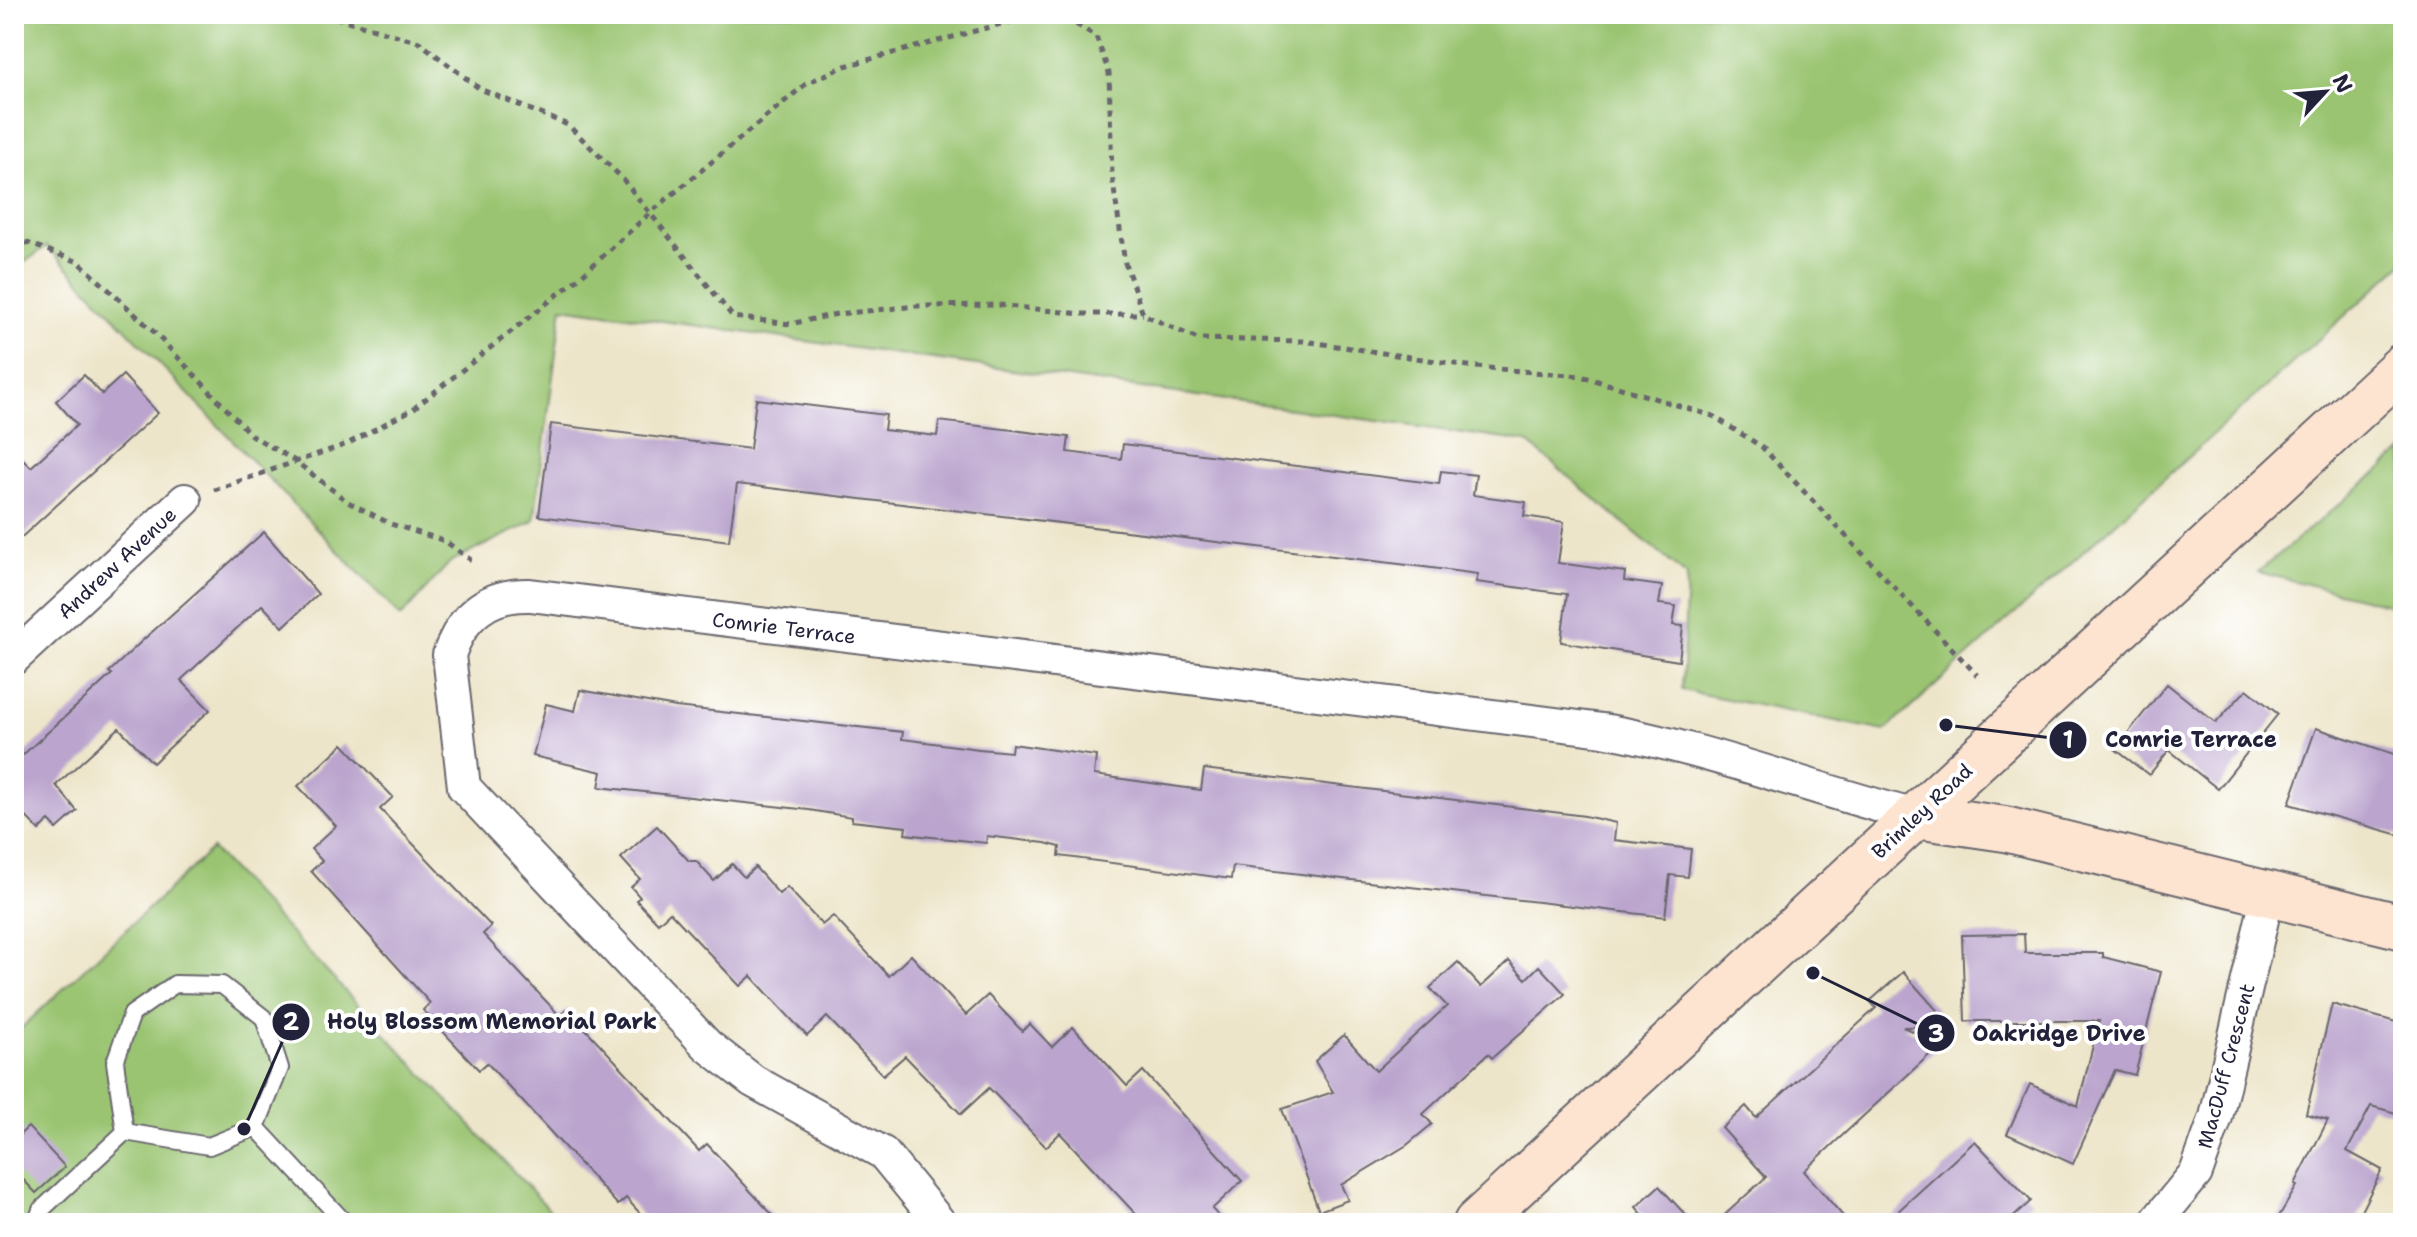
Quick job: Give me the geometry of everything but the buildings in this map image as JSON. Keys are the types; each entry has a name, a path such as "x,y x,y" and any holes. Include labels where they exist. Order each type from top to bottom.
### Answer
{"main road":[{"name":"Brimley Road","path":"1476,1223 2403,366"},
{"path":"1916,816 2005,829 2403,927"}],"street":[{"name":"Andrew Avenue","path":"14,658 185,500"},
{"name":"Comrie Terrace","path":"940,1223 883,1153 753,1081 708,1046 464,787 449,655 455,636 473,612 500,597 530,595 1603,730 1679,745 1916,816"},
{"name":"MacDuff Crescent","path":"2155,1223 2196,1173 2216,1117 2268,894"}],"lane":[{"path":"175,984 222,985 264,1018 280,1068 256,1127 209,1146 125,1132 115,1062 132,1014 175,984"},
{"path":"256,1127 345,1223"},
{"path":"36,1223 41,1210 125,1132"}],"path":[{"path":"324,14 419,42 480,89 568,125 622,178 733,317 790,324 837,314 944,305 1143,314 1197,339 1304,341 1475,367 1581,376 1713,416 1762,447 1977,675"},
{"path":"185,500 347,444 413,409 580,277 650,213 807,83 845,66 1001,24 1062,16 1096,36 1109,73 1112,176 1125,263 1143,314"},
{"path":"14,238 79,262 155,333 251,435 295,461 348,502 391,524 445,541 471,560"}],"green space":[{"path":"14,14 2403,14 2403,263 1885,731 1682,690 1687,576 1527,442 562,307 534,521 450,562 401,617 47,246 14,270"},
{"path":"2403,451 2403,608 2258,572"},
{"path":"212,849 562,1223 14,1223 14,1035"}],"place":[{"name":"Comrie Terrace","path":"1946,725"},
{"name":"Oakridge Drive","path":"1813,973"},
{"name":"Holy Blossom Memorial Park","path":"244,1129"}]}
